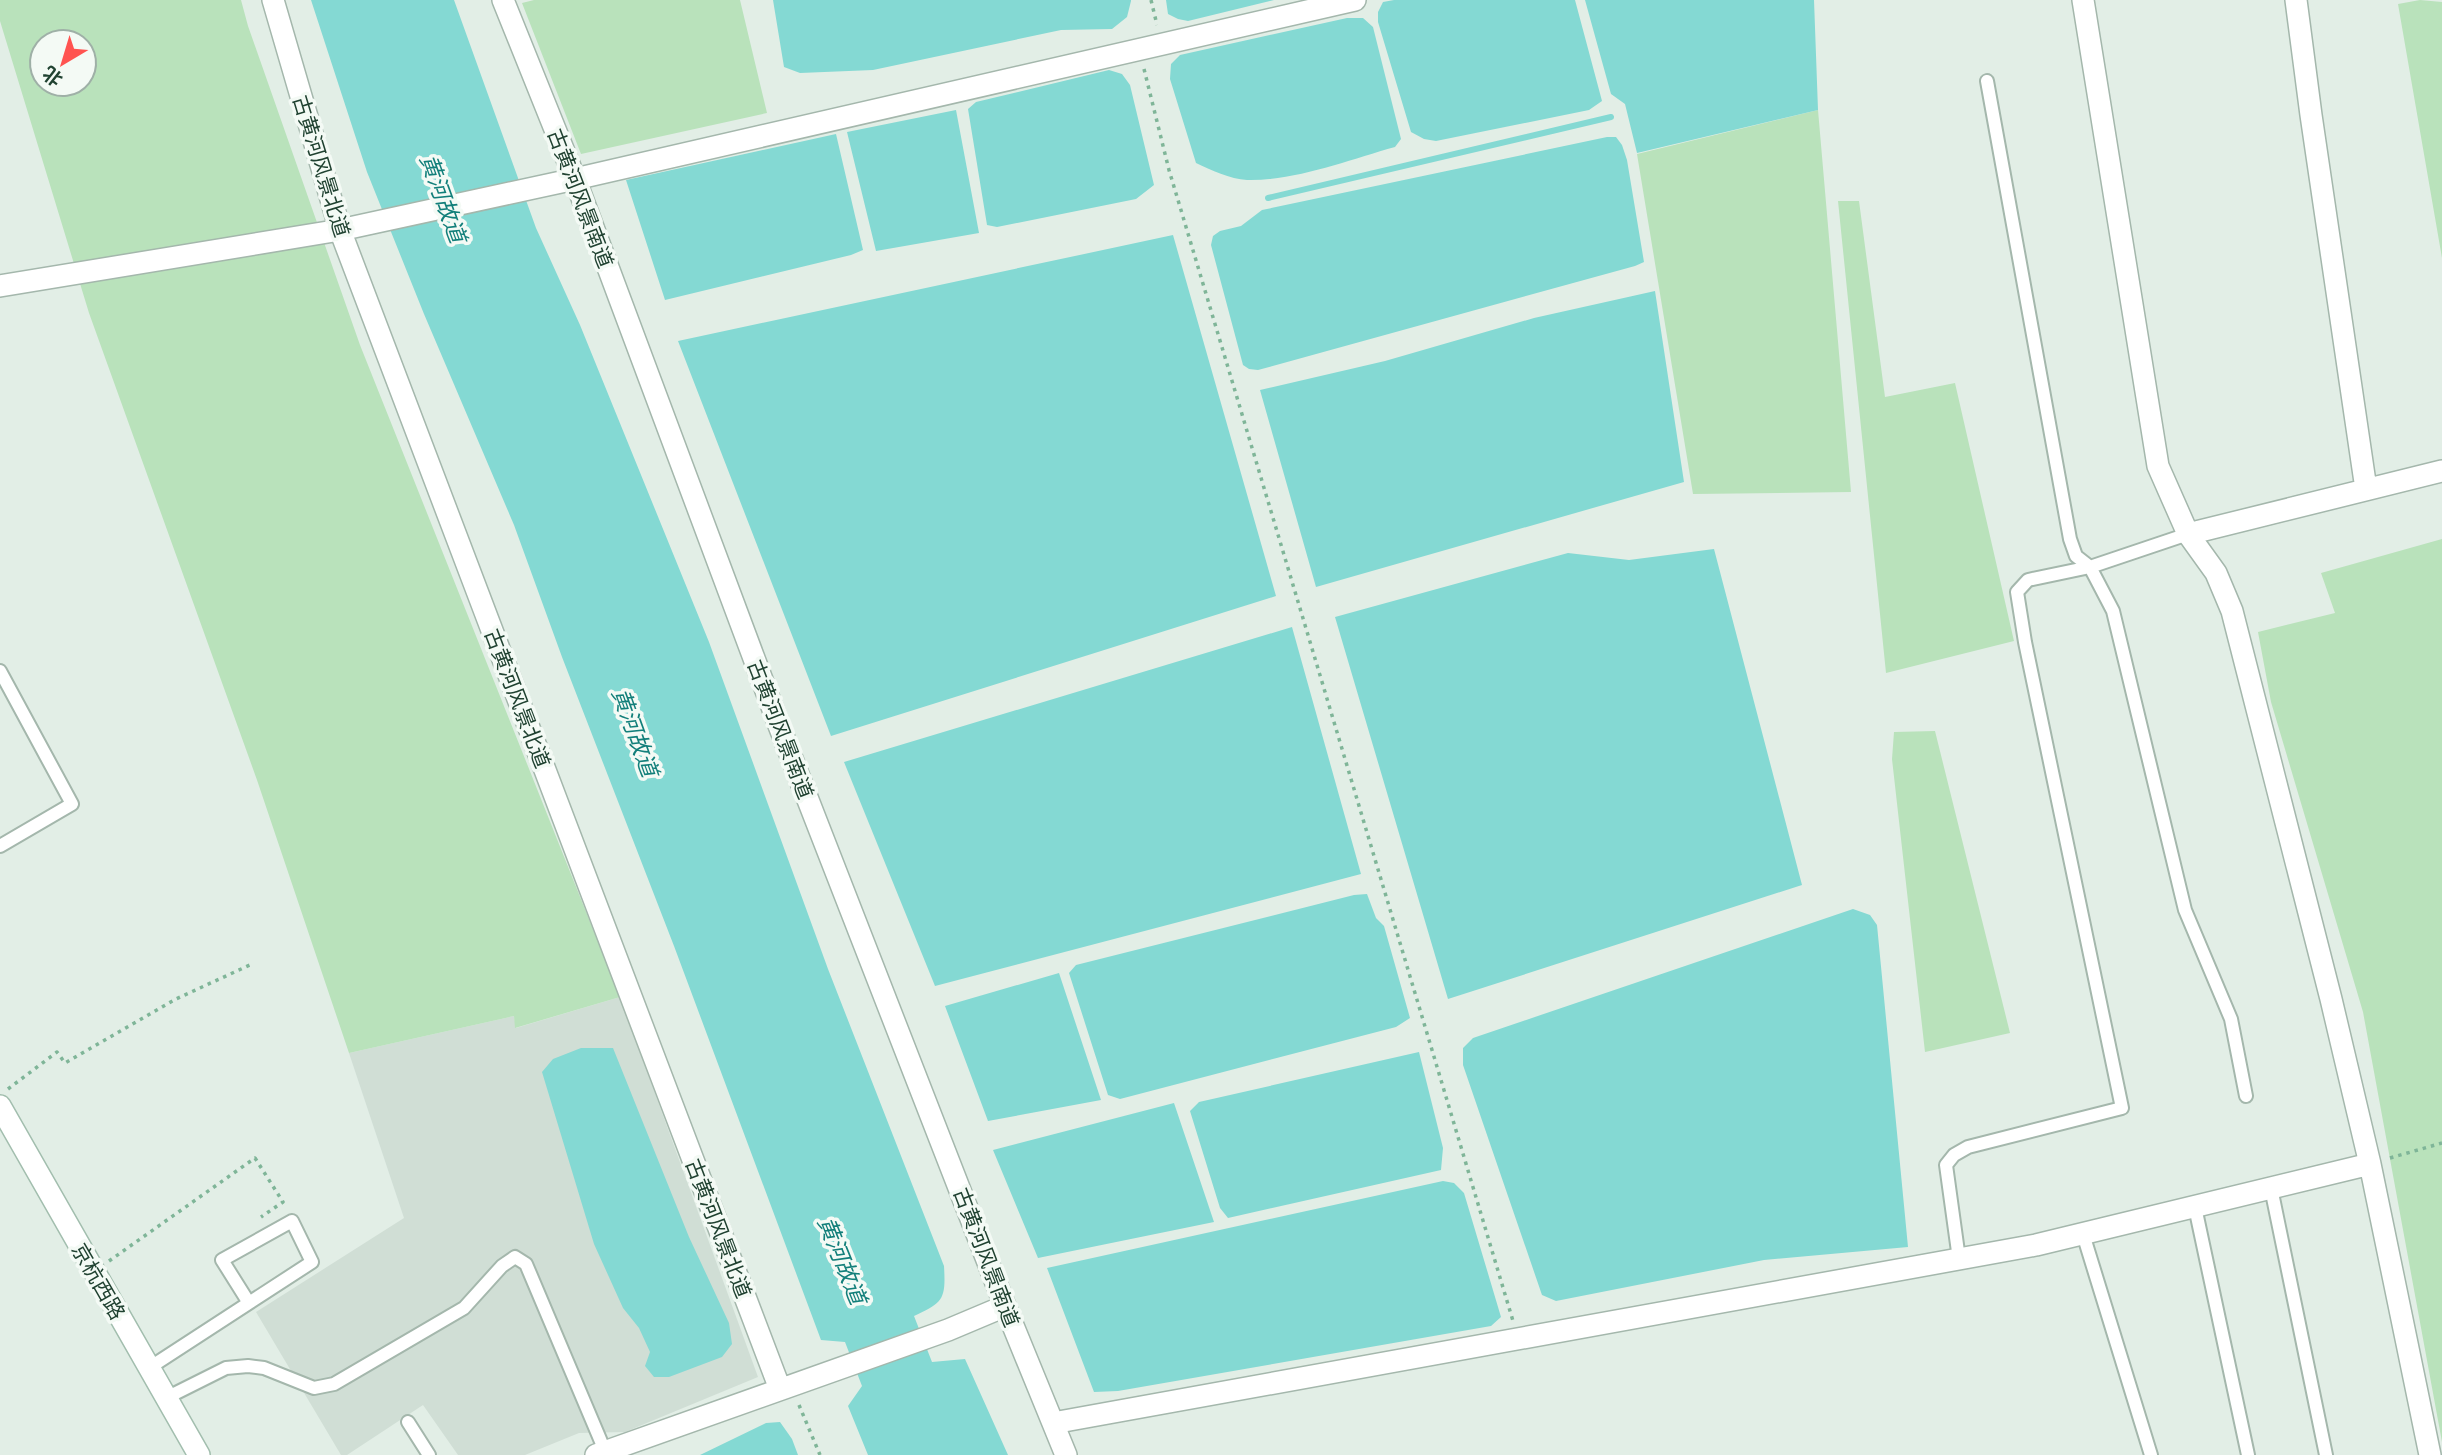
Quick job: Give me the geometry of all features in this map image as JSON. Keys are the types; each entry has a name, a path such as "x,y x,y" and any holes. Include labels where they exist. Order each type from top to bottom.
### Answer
{"street":[{"name":"古黄河风景北道","path":"273,0 340,230 791,1386"},
{"name":"古黄河风景南道","path":"503,0 575,179 780,728 1005,1306 1066,1455"},
{"path":"0,286 340,230 575,179 1355,0"},
{"path":"2083,0 2158,466 2188,534 2216,573 2232,611 2331,999 2370,1164 2430,1455"},
{"path":"2297,0 2313,129 2366,489"},
{"path":"2188,534 2442,471"},
{"name":"京杭西路","path":"2,1099 199,1455"},
{"path":"1053,1423 1959,1259 2083,1234 2370,1164"},
{"path":"600,1453 948,1330 1005,1306"}],"lane":[{"path":"1987,81 2070,539 2076,556 2090,567 2113,611 2185,910 2231,1019 2246,1096"},
{"path":"1959,1259 1946,1166 1954,1155 1968,1147 2122,1108 2017,592 2028,580 2090,567 2188,534"},
{"path":"0,671 72,804 0,846"},
{"path":"2271,1188 2326,1455"},
{"path":"2195,1206 2248,1455"},
{"path":"149,1368 249,1303 312,1262 292,1221 222,1261 249,1303"},
{"path":"2083,1234 2151,1455"},
{"path":"166,1398 226,1368 248,1366 264,1367 314,1388 334,1384 464,1308 502,1266 515,1257 526,1264 600,1453"},
{"path":"408,1422 429,1455"}],"path":[{"path":"1151,0 1161,44"},
{"path":"1139,49 1168,170 1518,1340"},
{"path":"2,1099 57,1052 65,1063 176,999 252,964"},
{"path":"2370,1164 2442,1143"},
{"path":"104,1264 255,1158 284,1202 243,1229 252,1244"},
{"path":"791,1386 820,1455"}],"shaded area":[{"path":"620,997 758,1377 625,1432 579,1433 525,1455 458,1455 423,1405 347,1455 341,1455 256,1312 404,1218 349,1053 514,1016 516,1028"}],"green space":[{"path":"0,0 241,0 360,345 620,997 515,1028 514,1016 349,1053 257,780 89,313 0,21"},
{"path":"534,0 740,0 767,113 581,154 522,3"},
{"path":"2420,0 2442,2 2442,258 2398,4"},
{"path":"1818,110 1851,492 1693,494 1637,154"},
{"path":"1838,201 1859,201 1885,397 1955,383 2014,641 1886,673"},
{"path":"2442,539 2442,1442 2363,1012 2271,702 2258,632 2335,613 2321,573"},
{"path":"1935,731 2010,1033 1925,1052 1892,759 1894,732"}],"water":[{"name":"黄河故道","path":"311,0 454,0 536,228 580,325 709,642 828,969 944,1266 941,1298 914,1316 932,1362 965,1359 1008,1455 868,1455 848,1406 862,1386 845,1342 821,1340 514,525 367,172"},
{"path":"773,0 1131,1 1127,17 1112,29 1061,30 873,70 800,73 784,67"},
{"path":"1166,0 1274,0 1188,21 1168,14"},
{"path":"1575,0 1602,101 1589,110 1436,141 1424,139 1411,132 1378,22 1378,12 1383,2"},
{"path":"1585,0 1814,0 1818,110 1637,153 1625,104 1611,94"},
{"path":"1347,18 1363,18 1373,27 1401,139 1395,147 1322,169 1266,179 1234,178 1196,163 1170,79 1171,64 1180,55"},
{"path":"1109,70 1122,74 1130,85 1154,185 1136,199 997,227 987,225 968,109 976,102"},
{"path":"956,110 979,233 876,251 847,132"},
{"path":"836,134 863,250 665,300 626,180"},
{"path":"1616,137 1627,160 1644,262 1258,370 1243,365 1211,245 1213,236 1220,231 1241,226 1262,210"},
{"path":"1173,235 1276,596 831,736 678,341"},
{"path":"1655,291 1684,482 1316,587 1260,390 1385,361 1534,318"},
{"path":"1714,549 1802,885 1448,999 1335,617 1568,553 1629,560"},
{"path":"1292,627 1361,874 935,986 844,762"},
{"path":"1367,894 1376,918 1384,926 1410,1018 1396,1027 1120,1099 1108,1095 1069,973 1076,965 1354,895"},
{"path":"1853,909 1870,915 1877,925 1908,1247 1764,1260 1556,1301 1542,1295 1463,1065 1463,1048 1473,1038"},
{"path":"1059,973 1101,1100 988,1121 945,1006"},
{"path":"581,1048 613,1048 689,1237 729,1323 732,1344 722,1357 669,1377 654,1377 645,1366 650,1352 639,1328 623,1308 594,1244 542,1072 553,1059"},
{"path":"1419,1052 1443,1148 1441,1170 1228,1218 1220,1208 1190,1111 1199,1102"},
{"path":"1174,1103 1214,1222 1038,1258 993,1150"},
{"path":"1443,1181 1454,1183 1464,1193 1501,1317 1491,1326 1118,1391 1094,1392 1047,1268"},
{"path":"780,1422 792,1439 798,1455 700,1455 766,1423"}],"waterway":[{"path":"1268,198 1611,117"}]}
